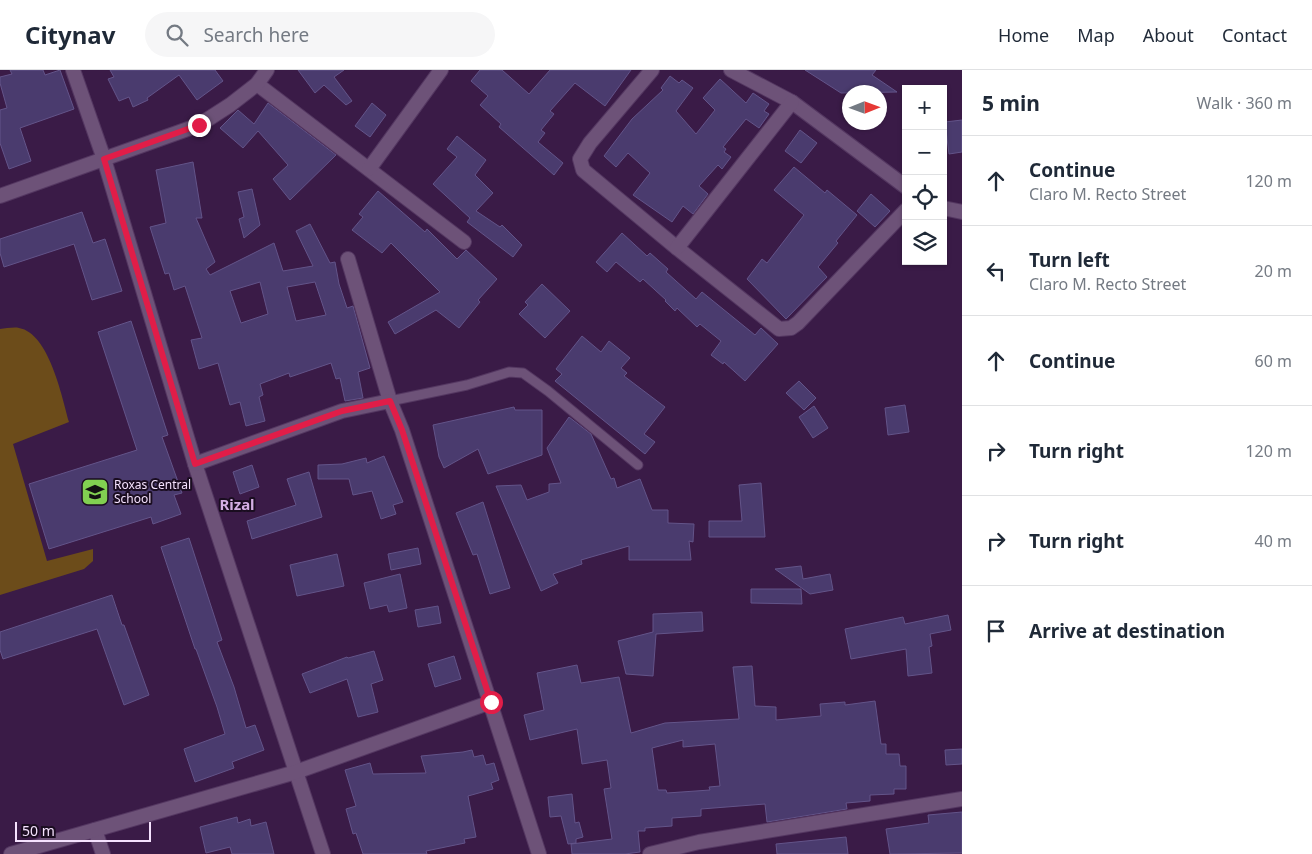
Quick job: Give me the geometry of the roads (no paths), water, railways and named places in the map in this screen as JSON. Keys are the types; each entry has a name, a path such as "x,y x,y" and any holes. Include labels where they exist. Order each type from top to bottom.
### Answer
{"street":[{"path":"73,70 104,159 195,464 323,854"},
{"path":"0,196 199,125 230,105 257,84 267,70"},
{"path":"369,169 441,70"},
{"path":"652,70 590,143 580,160 580,165 583,170 677,248 779,329 785,330 798,323 902,214"},
{"path":"730,70 792,102 902,184"},
{"path":"257,84 464,242"},
{"path":"677,248 792,102"},
{"path":"947,209 962,212"},
{"path":"348,259 390,401 402,430 539,854"},
{"path":"195,464 342,411 390,401"},
{"path":"11,854 296,772 491,702"},
{"path":"650,854 699,842 962,799"},
{"path":"95,830 103,854"}],"lane":[{"path":"390,401 466,385 509,372 523,373 638,464"}],"place":[{"name":"Roxas Central School","path":"95,492"}],"district":[{"name":"Rizal","path":"237,505"}]}
